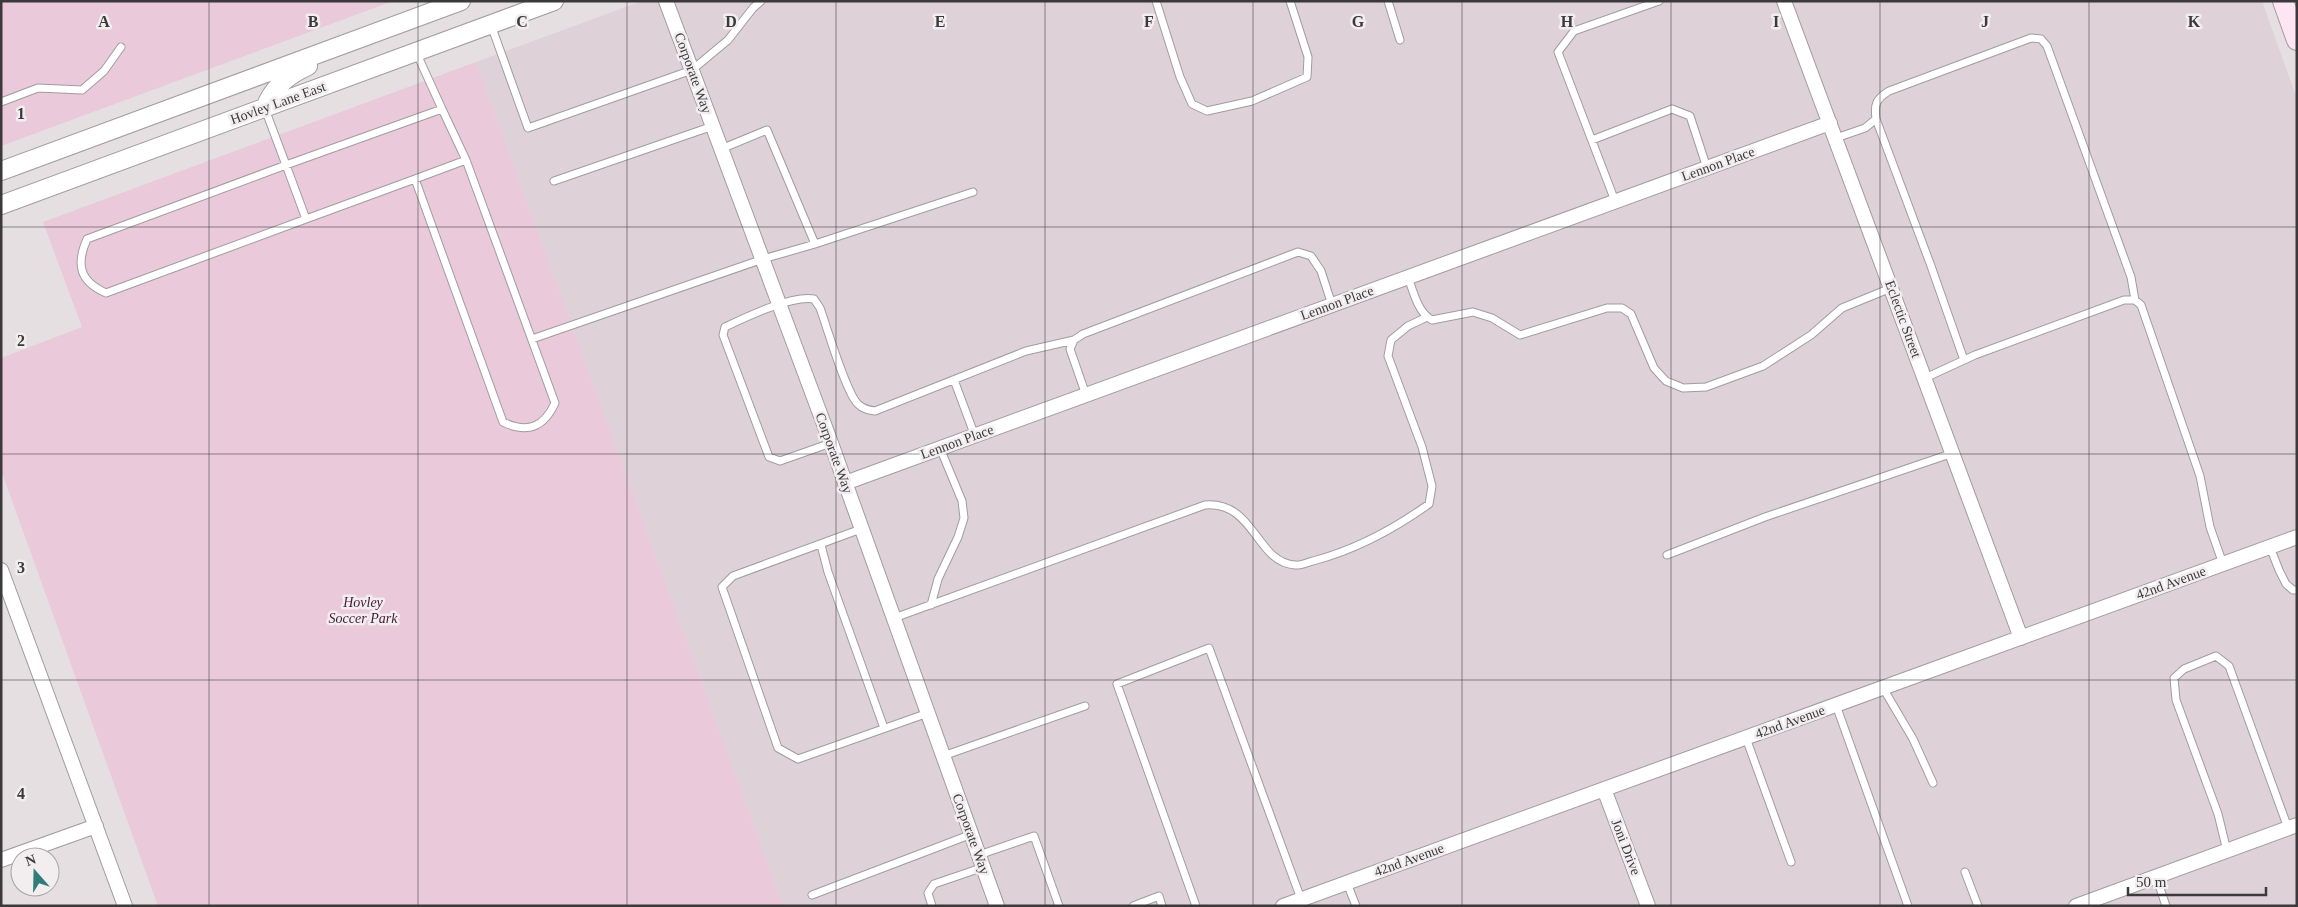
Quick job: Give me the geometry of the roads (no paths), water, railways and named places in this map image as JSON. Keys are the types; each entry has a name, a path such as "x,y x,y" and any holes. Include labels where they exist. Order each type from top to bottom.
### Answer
{"main road":[{"path":"2283,1 2297,40"}],"street":[{"path":"1,171 462,1"},
{"name":"Hovley Lane East","path":"1,205 554,1"},
{"name":"Corporate Way","path":"666,1 831,444 997,906"},
{"name":"Eclectic Street","path":"1784,1 2021,638"},
{"path":"265,108 269,96 297,71 378,32"},
{"name":"Lennon Place","path":"845,483 1830,123"},
{"name":"42nd Avenue","path":"1283,906 2297,537"},
{"path":"1,570 125,906"},
{"name":"Joni Drive","path":"1604,789 1648,906"},
{"path":"1,860 96,826"},
{"path":"2076,906 2292,827"}],"lane":[{"path":"491,25 528,128 692,70 728,40 753,8 761,1"},
{"path":"1156,1 1180,76 1192,104 1206,111 1252,101 1306,77 1308,57 1290,1"},
{"path":"1388,1 1400,40"},
{"path":"1615,201 1558,52 1574,31 1659,1"},
{"path":"1964,360 1876,118 1874,106 1878,98 1889,91 2031,38 2042,39 2047,46 2131,277 2135,300"},
{"path":"1,102 38,88 82,90 104,71 122,47"},
{"path":"415,179 503,422 517,429 535,427 549,416 555,402 466,160 416,52"},
{"path":"265,108 306,219"},
{"path":"442,109 286,164 87,239 80,255 82,272 92,286 106,293 466,160"},
{"path":"1592,140 1672,110 1690,116 1708,168"},
{"path":"1836,138 1865,128 1876,118"},
{"path":"554,181 712,126"},
{"path":"721,149 767,130 814,244"},
{"path":"532,339 763,259 973,192"},
{"path":"831,444 780,461 769,457 723,335 726,327 780,305 806,297 814,299 820,308 856,403 866,410 875,411 1026,351 1074,340 1083,334 1298,252 1311,256 1321,272 1332,305"},
{"path":"1408,277 1418,304 1427,317 1432,320 1472,312 1492,318 1506,329 1520,335 1607,308 1622,308 1631,314 1654,368 1666,381 1683,388 1706,387 1763,366 1811,335 1842,308 1892,288"},
{"path":"1925,378 1964,360 2124,300 2135,300 2141,305 2200,476 2210,527 2223,564"},
{"path":"894,618 1205,504 1217,504 1235,510 1268,551 1279,559 1295,565 1320,559 1397,527 1429,504 1432,486 1422,447 1388,356 1391,340 1408,326 1427,317"},
{"path":"1074,340 1070,349 1086,395"},
{"path":"954,380 975,436"},
{"path":"931,605 938,579 958,537 964,518 962,501 940,448"},
{"path":"1667,555 1765,517 1953,453"},
{"path":"862,529 733,576 722,587 778,748 798,758 928,713"},
{"path":"821,545 828,572 884,728"},
{"path":"2270,547 2286,584 2293,590 2297,590"},
{"path":"1196,906 1117,684 1209,648 1301,899"},
{"path":"2227,850 2218,814 2176,700 2174,678 2184,670 2216,656 2229,666 2292,827"},
{"path":"1883,688 1912,739 1933,783"},
{"path":"1836,705 1908,906"},
{"path":"943,756 1086,706"},
{"path":"1746,738 1791,862"},
{"path":"812,895 972,834"},
{"path":"932,906 928,893 934,884 1034,836 1059,906"},
{"path":"1965,872 1978,906"},
{"path":"2156,876 2166,906"},
{"path":"1347,883 1356,906"},
{"path":"1133,906 1159,896 1162,906"}],"park label":[{"name":"Hovley Soccer Park","path":"363,610"}]}
